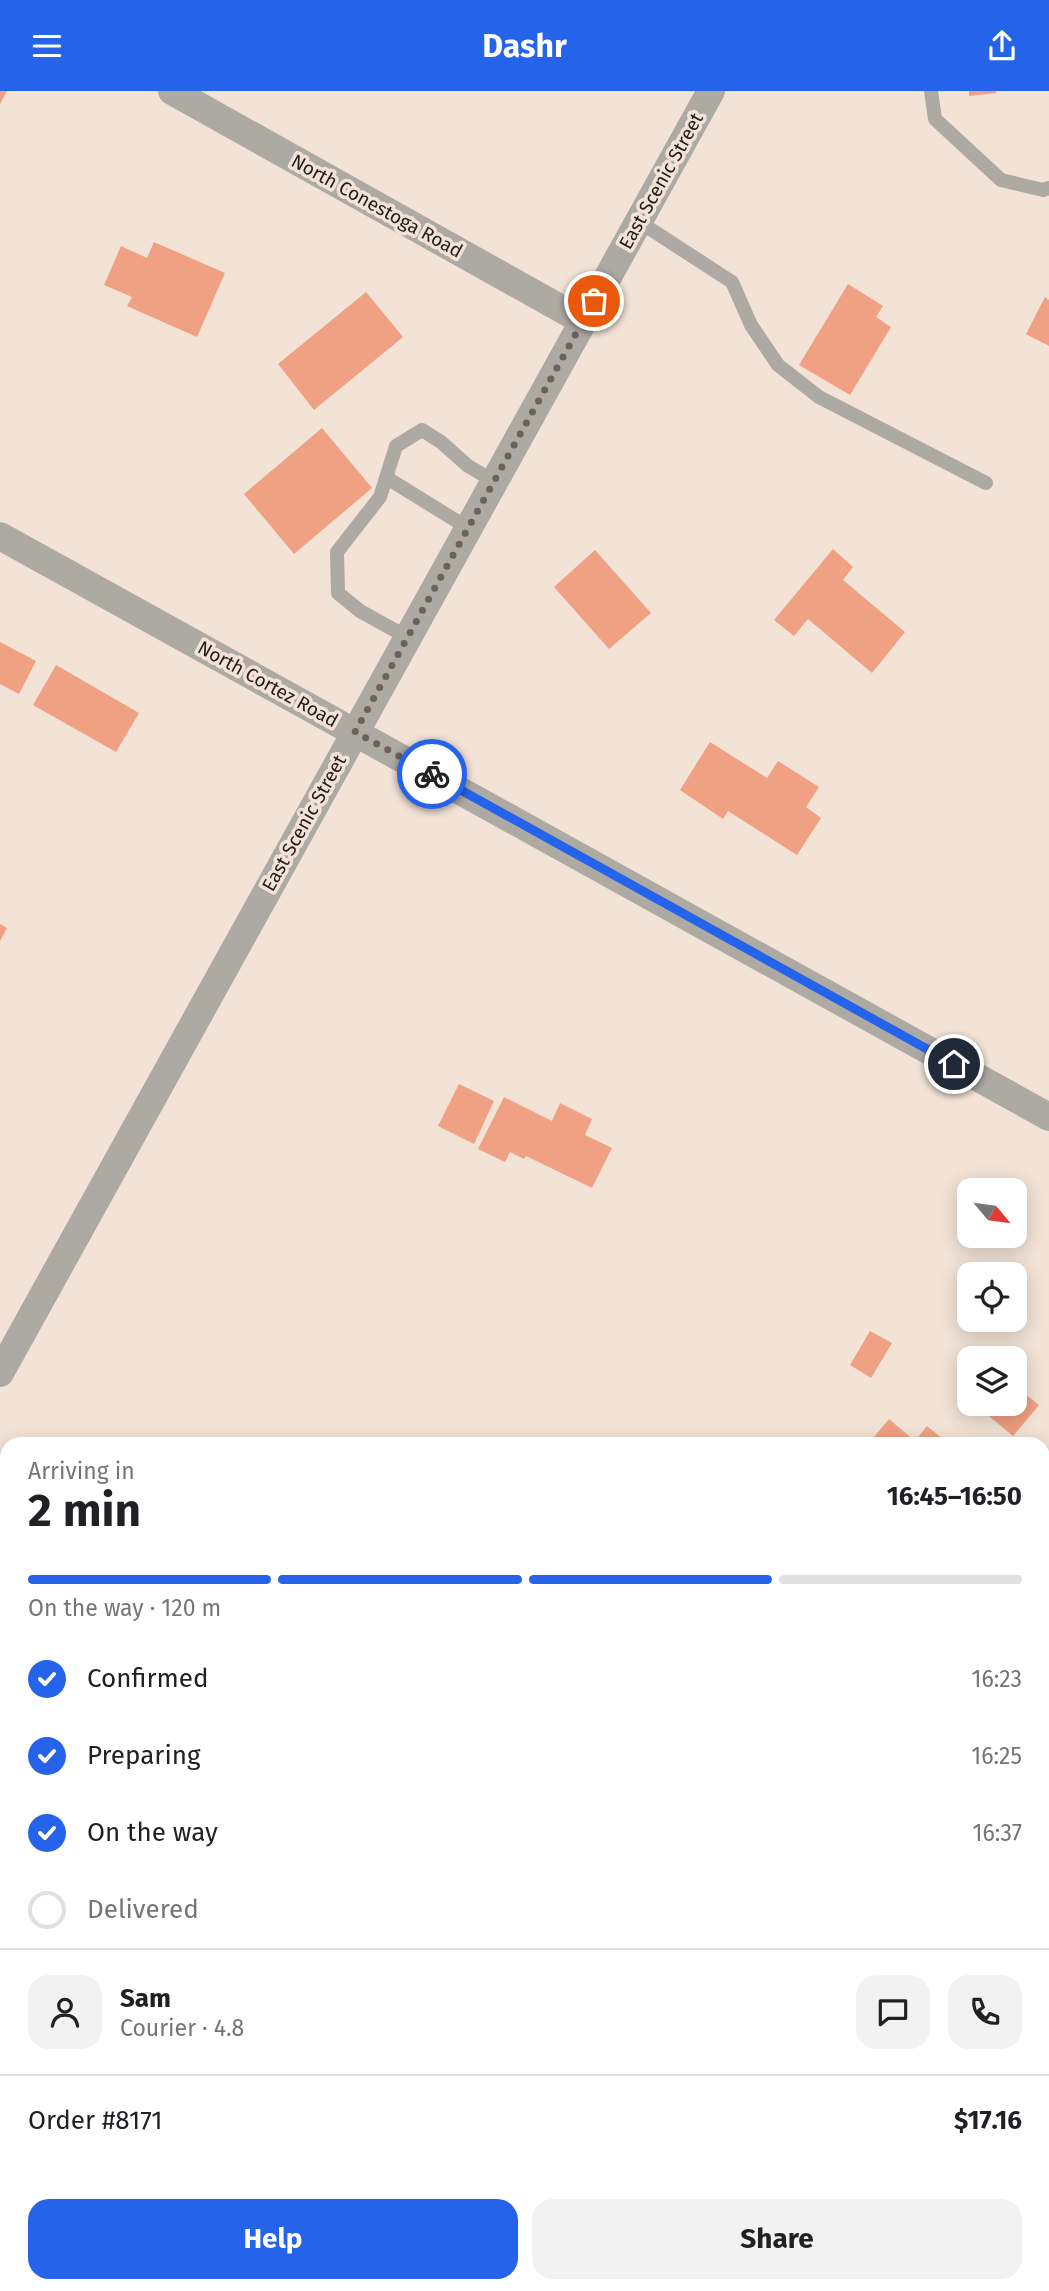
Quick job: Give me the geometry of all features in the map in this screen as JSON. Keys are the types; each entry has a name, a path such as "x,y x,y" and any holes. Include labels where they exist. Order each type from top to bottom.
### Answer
{"street":[{"name":"North Conestoga Road","path":"172,91 583,321"},
{"name":"East Scenic Street","path":"0,1373 711,91"},
{"name":"North Cortez Road","path":"0,536 1049,1117"}],"lane":[{"path":"932,91 935,119 1001,180 1042,190 1049,188"},
{"path":"639,221 732,282 751,325 778,365 819,397 986,483"},
{"path":"407,636 360,611 338,593 337,552 380,497 396,446 422,430 494,481"},
{"path":"387,478 468,528"}],"building":[{"path":"0,91 7,91 0,104"},
{"path":"969,91 996,91 996,93 969,96"},
{"path":"154,242 225,273 197,337 127,306 132,297 104,285 121,246 147,258"},
{"path":"848,284 883,306 876,317 891,327 850,395 799,365"},
{"path":"366,292 403,337 314,410 278,364"},
{"path":"1045,297 1049,300 1049,346 1026,334"},
{"path":"322,428 372,488 294,554 244,494"},
{"path":"833,549 853,567 843,580 905,632 872,673 808,619 794,636 774,620"},
{"path":"595,550 651,613 609,649 554,587"},
{"path":"0,642 36,661 19,694 0,684"},
{"path":"56,665 139,713 116,752 33,705"},
{"path":"710,742 767,778 778,761 819,787 806,807 821,818 797,855 728,811 723,819 680,790"},
{"path":"0,924 7,928 0,941"},
{"path":"459,1084 494,1101 474,1144 438,1126"},
{"path":"504,1097 552,1121 560,1103 592,1119 585,1135 612,1148 592,1188 526,1156 524,1159 510,1152 505,1162 478,1149"},
{"path":"870,1331 892,1343 871,1378 850,1365"},
{"path":"1027,1396 1039,1405 1013,1436 989,1416 1027,1416"},
{"path":"889,1419 910,1437 874,1437"},
{"path":"927,1426 940,1437 918,1437"}],"way so far":[{"path":"432,774 355,732 594,301"}],"route":[{"path":"432,774 954,1064"}]}
